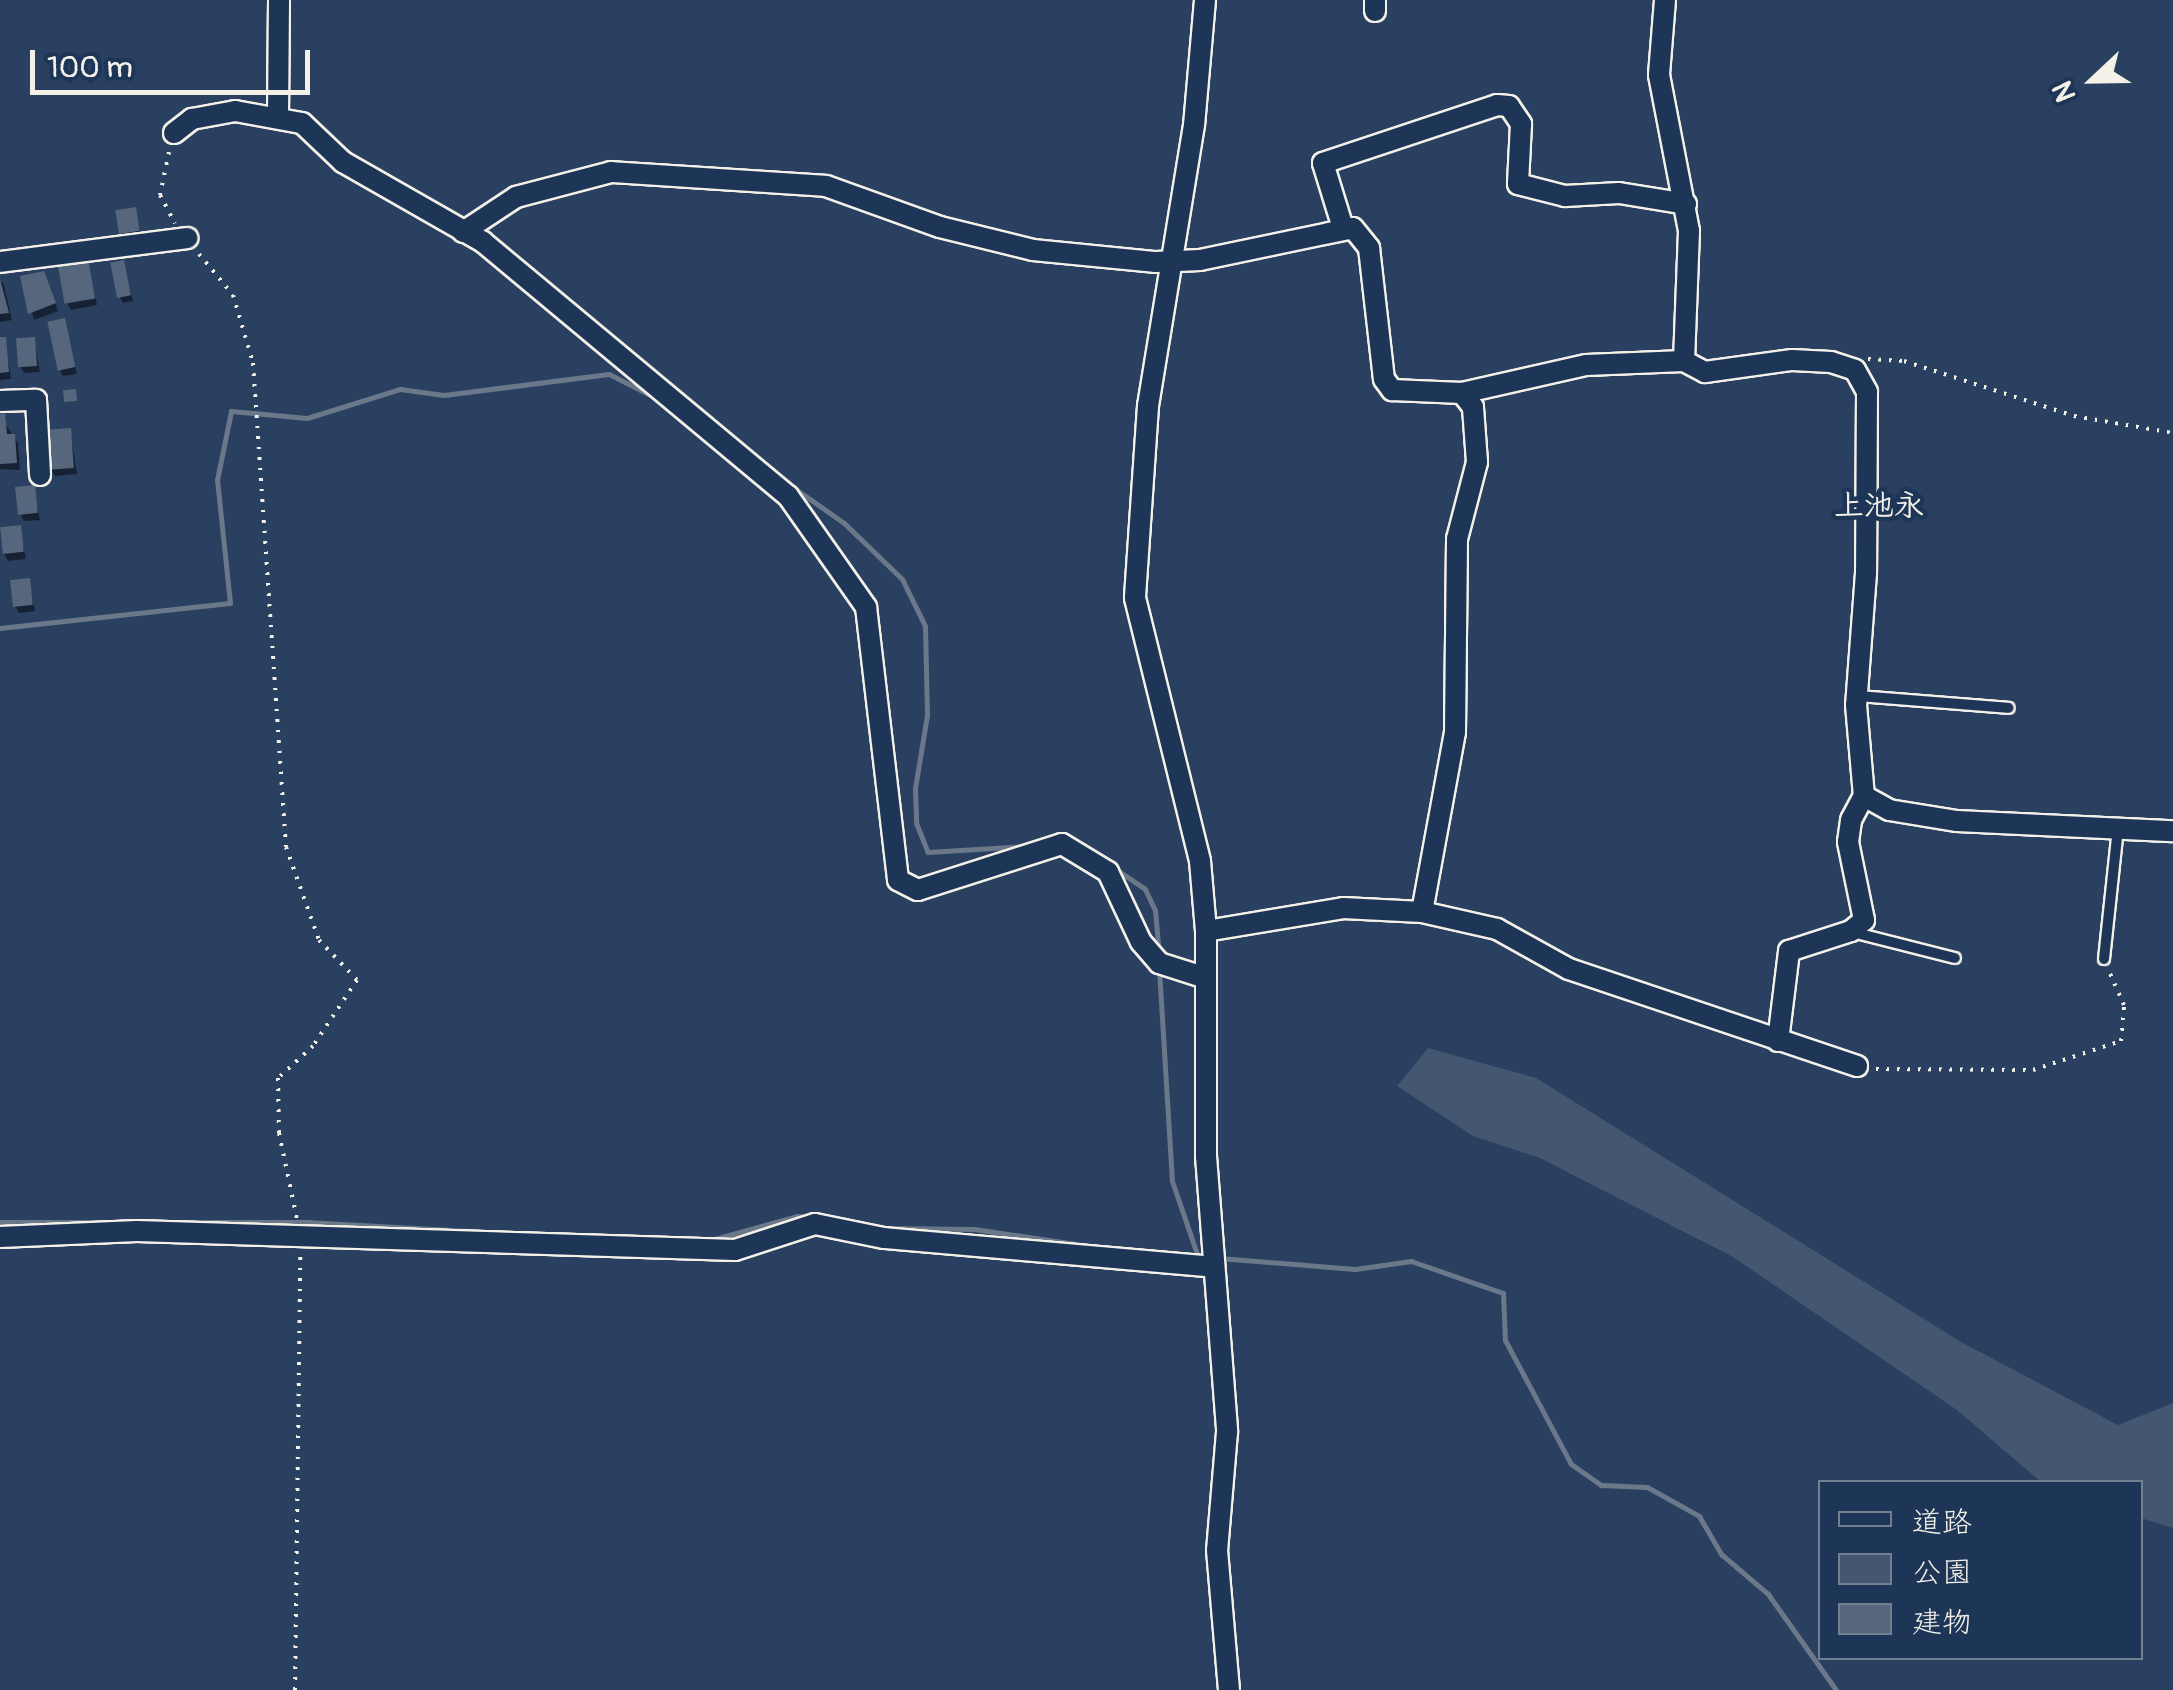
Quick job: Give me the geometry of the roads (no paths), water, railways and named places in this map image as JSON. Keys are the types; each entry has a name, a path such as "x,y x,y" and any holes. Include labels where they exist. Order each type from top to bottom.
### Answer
{"street":[{"path":"278,116 279,0"},
{"path":"1206,0 1194,125 1167,262 1148,406 1135,598 1200,861 1206,932 1213,1267 1226,1422 1217,1550 1229,1690"},
{"path":"1665,0 1659,75 1686,204 1684,361"},
{"path":"1343,228 1323,162 1497,105 1508,106 1521,124 1518,184 1564,196 1619,193 1686,204"},
{"path":"174,133 211,114 278,116 302,123 343,162 406,203 463,232 770,478 862,593 898,880 918,890 1062,844 1108,872 1142,942 1159,963 1206,978"},
{"path":"463,232 505,202 612,172 714,181 770,178 826,186 940,227 1033,250 1167,262 1343,228 1360,231 1369,248 1387,385 1398,392 1462,393 1586,365 1684,361 1705,372 1792,360 1850,368 1863,379 1868,410 1857,696 1858,777 1864,796 1889,810 1956,821 2173,831"},
{"path":"0,262 187,238"},
{"path":"1422,912 1455,732 1457,539 1477,462 1472,407 1462,393"},
{"path":"0,401 36,400 40,475"},
{"path":"1778,1041 1789,951 1851,931 1864,916 1848,829 1864,796"},
{"path":"1206,932 1342,908 1422,912 1497,929 1570,969 1857,1066"},
{"path":"0,1238 138,1231 736,1250 814,1224 884,1238 1213,1267"}],"lane":[{"path":"1857,696 2009,708"},
{"path":"2104,960 2118,828"},
{"path":"1851,931 1955,958"}],"waterway":[{"path":"0,628 230,603 217,480 231,411 307,418 400,389 444,395 609,374 656,398"},
{"path":"787,483 844,523 902,579 925,626 927,715 915,788 916,823 928,852 1027,846"},
{"path":"1114,868 1145,889 1155,910 1158,948"},
{"path":"1159,969 1172,1181 1198,1257"},
{"path":"711,1240 797,1216 831,1218"},
{"path":"0,1222 306,1222 541,1235"},
{"path":"881,1228 974,1229 1103,1248"},
{"path":"627,1237 695,1239"},
{"path":"1219,1258 1355,1269 1411,1261 1503,1293 1505,1340 1571,1464 1601,1485 1647,1487 1699,1516 1721,1554 1768,1594 1836,1690"}],"district":[{"name":"上池永","path":"1879,506"}]}
